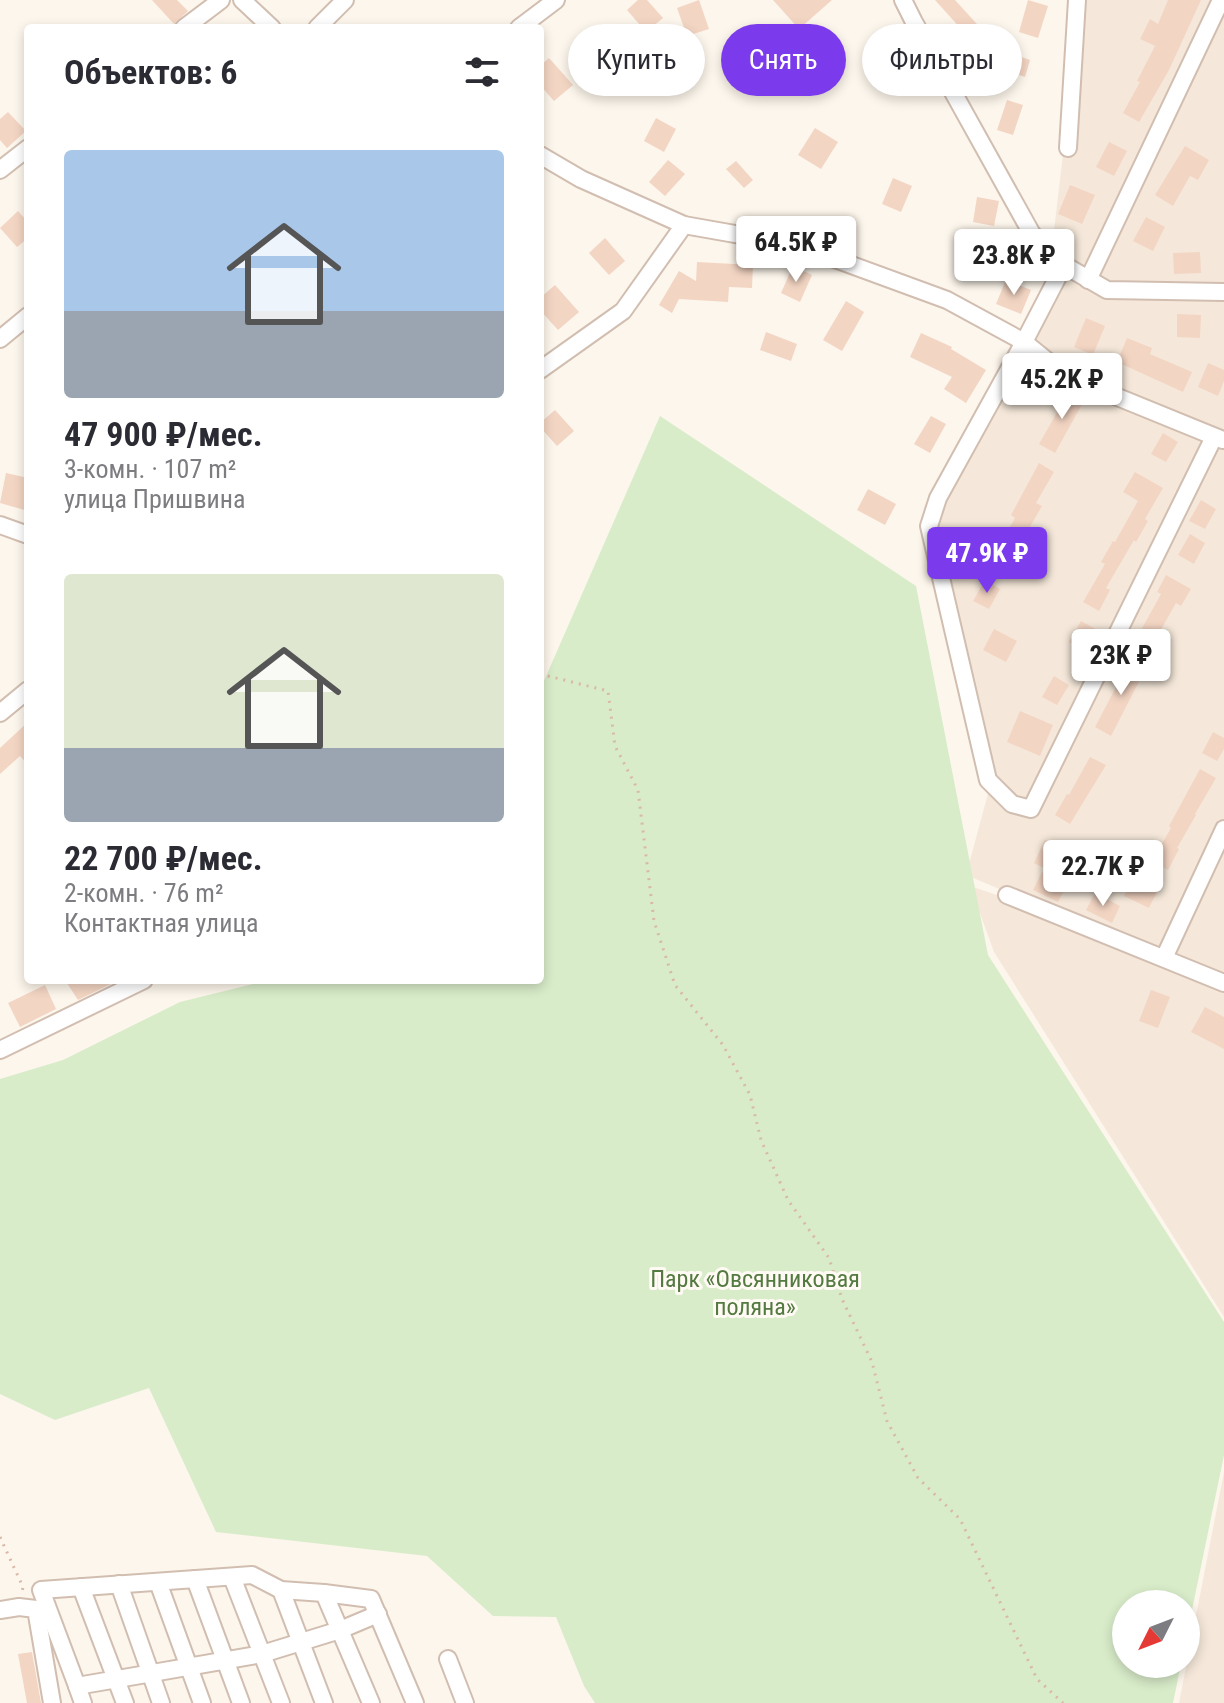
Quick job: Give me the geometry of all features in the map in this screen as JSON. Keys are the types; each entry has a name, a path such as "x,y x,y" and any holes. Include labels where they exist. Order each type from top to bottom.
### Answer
{"street":[{"path":"189,24 221,0"},
{"path":"242,0 268,24"},
{"path":"321,24 345,0"},
{"path":"524,24 556,0"},
{"path":"903,0 1032,234 1064,265 1107,290 1224,292"},
{"path":"1068,148 1077,0"},
{"path":"1088,280 1221,0"},
{"path":"0,170 24,151"},
{"path":"544,157 581,179 684,225 797,245 947,300 1024,342 1066,376 1219,439 1031,809 1012,804 988,780 929,526 938,498 1024,342 1064,265"},
{"path":"544,367 623,311 684,225"},
{"path":"0,339 24,319"},
{"path":"0,525 24,534"},
{"path":"0,713 24,693"},
{"path":"1164,958 1224,829"},
{"path":"1007,895 1224,983"},
{"path":"0,1050 136,984"},
{"path":"83,1703 41,1590 252,1575 281,1590 371,1599 415,1703"},
{"path":"232,1577 281,1703"},
{"path":"195,1579 241,1703"},
{"path":"158,1582 202,1703"},
{"path":"119,1584 161,1703"},
{"path":"81,1587 125,1703"},
{"path":"281,1590 324,1703"},
{"path":"324,1593 371,1703"},
{"path":"0,1610 28,1608 52,1703"},
{"path":"77,1686 262,1654 340,1630 378,1614"},
{"path":"448,1659 465,1703"}],"path":[{"path":"544,675 608,691 615,746 638,790 654,921 675,985 723,1045 750,1095 761,1140 788,1200 829,1258 842,1299 872,1362 887,1421 918,1478 960,1519 1037,1679 1063,1703"},
{"path":"0,1537 23,1587 28,1608"}],"shaded area":[{"path":"1081,0 1224,0 1224,441 1067,374 1027,341 1054,289 1053,239"},
{"path":"1026,348 1224,446 1224,826 1163,957 966,875 993,775 933,525"},
{"path":"1224,832 1224,981 1166,957"},
{"path":"970,886 1015,901 1224,988 1224,1317 994,952"},
{"path":"1224,1472 1224,1703 1179,1703 1184,1678 1200,1678 1200,1595"}],"green space":[{"name":"Парк «Овсянниковая поляна»","path":"660,416 916,586 988,955 1224,1322 1224,1455 1196,1590 1112,1590 1112,1678 1178,1678 1173,1703 595,1703 584,1686 556,1617 493,1616 427,1556 216,1532 149,1388 55,1420 0,1394 0,1079 63,1060 180,1002 253,984 544,984 544,681"}],"building":[{"path":"152,0 177,0 188,11 174,24"},
{"path":"638,0 647,0 663,18 656,24 639,24 627,10"},
{"path":"699,0 709,29 705,30 705,24 683,24 677,8"},
{"path":"773,0 832,0 805,24 795,24"},
{"path":"935,0 955,0 977,24 957,24"},
{"path":"1028,0 1048,6 1038,38 1022,33"},
{"path":"1168,0 1201,0 1169,70 1139,122 1123,113 1155,46 1140,39 1150,19 1158,24"},
{"path":"1022,57 1030,60 1025,77 1022,76"},
{"path":"549,58 568,79 568,89 554,101 544,90 544,62"},
{"path":"1007,100 1023,105 1013,135 997,130"},
{"path":"8,112 24,129 24,133 7,148 0,140 0,119"},
{"path":"656,118 676,129 664,152 644,141"},
{"path":"815,128 838,142 821,169 798,155"},
{"path":"1109,142 1127,151 1114,176 1096,167"},
{"path":"1185,146 1209,160 1198,180 1190,176 1173,206 1155,195"},
{"path":"668,160 685,174 665,196 649,182"},
{"path":"736,161 753,180 744,188 726,169"},
{"path":"893,178 912,186 901,212 882,204"},
{"path":"1070,185 1095,195 1082,224 1058,214"},
{"path":"977,197 999,201 994,226 973,222"},
{"path":"18,211 24,218 24,241 17,247 0,228"},
{"path":"1146,217 1165,227 1153,251 1133,241"},
{"path":"605,238 625,261 609,275 589,253"},
{"path":"1200,252 1201,273 1174,274 1173,253"},
{"path":"697,262 753,265 752,288 729,287 728,302 679,299 672,313 659,305 679,271 696,281"},
{"path":"793,266 812,275 800,302 781,293"},
{"path":"1006,280 1031,290 1021,314 996,304"},
{"path":"555,285 579,312 558,330 544,314 544,295"},
{"path":"846,301 864,312 842,351 823,340"},
{"path":"1177,314 1201,315 1200,338 1177,337"},
{"path":"1086,318 1105,326 1093,355 1074,347"},
{"path":"766,332 797,344 791,361 760,350"},
{"path":"921,333 952,347 986,370 966,403 944,389 952,377 910,357"},
{"path":"1127,338 1152,348 1150,354 1192,372 1183,392 1117,362"},
{"path":"1208,363 1224,370 1224,381 1218,396 1198,387"},
{"path":"1070,390 1086,397 1055,453 1039,444"},
{"path":"555,410 574,431 557,446 544,431 544,420"},
{"path":"931,416 946,424 930,453 914,444"},
{"path":"1163,433 1178,442 1166,462 1151,454"},
{"path":"1039,463 1054,472 1036,503 1042,506 1011,560 996,552 1015,518 1011,515"},
{"path":"1135,472 1163,488 1145,519 1148,521 1106,588 1110,590 1099,611 1083,602 1105,564 1101,562 1138,501 1123,492"},
{"path":"6,473 24,477 24,510 0,503"},
{"path":"868,489 896,504 885,525 857,510"},
{"path":"1201,500 1216,509 1205,529 1189,521"},
{"path":"1190,534 1205,543 1194,564 1178,555"},
{"path":"1166,575 1191,589 1181,606 1176,603 1155,640 1140,632 1161,594 1157,592"},
{"path":"985,580 1000,589 989,609 973,601"},
{"path":"1081,621 1097,630 1085,650 1069,642"},
{"path":"994,629 1017,641 1006,662 983,650"},
{"path":"1132,657 1147,666 1111,736 1095,727"},
{"path":"1054,676 1069,685 1057,705 1042,697"},
{"path":"1020,711 1053,725 1040,756 1007,742"},
{"path":"24,726 24,760 20,756 0,774 0,748"},
{"path":"1213,732 1224,738 1224,749 1217,761 1202,753"},
{"path":"1090,757 1106,765 1070,824 1055,815"},
{"path":"1200,769 1216,778 1168,870 1152,861"},
{"path":"1045,840 1065,851 1054,873 1034,863"},
{"path":"1042,872 1067,885 1058,902 1033,890"},
{"path":"1134,878 1158,890 1149,908 1124,896"},
{"path":"1095,893 1120,906 1112,923 1086,910"},
{"path":"68,984 111,984 78,1000"},
{"path":"45,985 56,1009 20,1027 8,1003"},
{"path":"1151,990 1170,997 1158,1028 1139,1021"},
{"path":"1205,1007 1224,1017 1224,1049 1191,1032"},
{"path":"32,1652 41,1703 27,1703 18,1654"}]}
